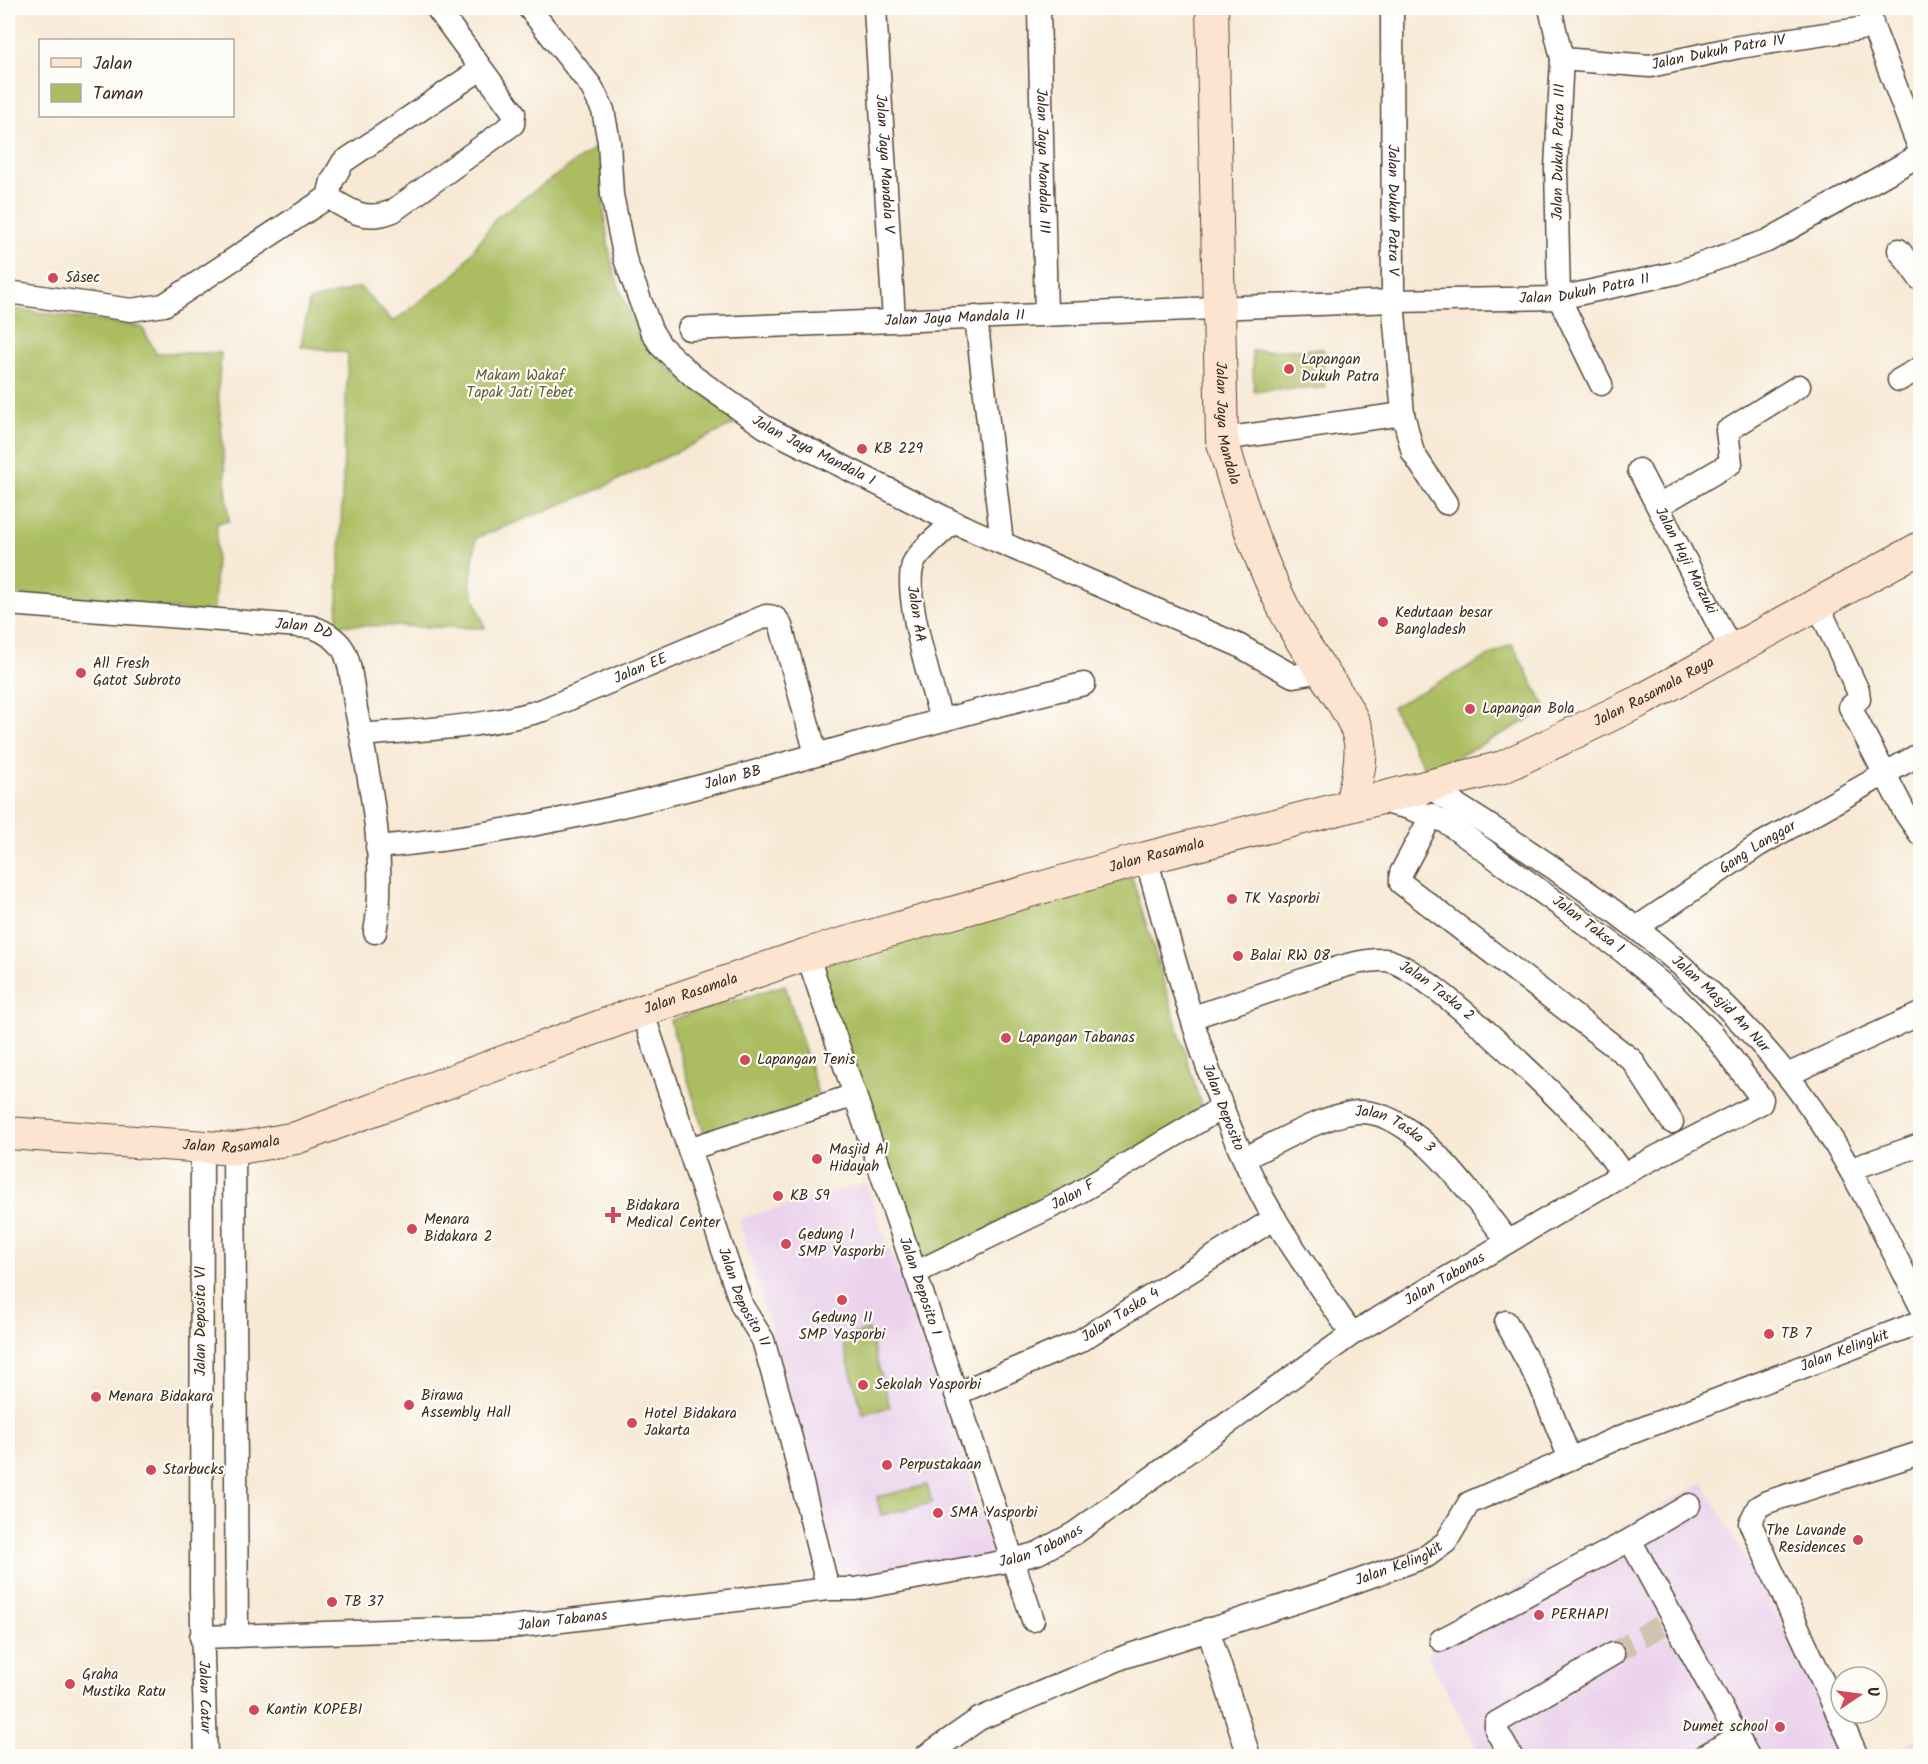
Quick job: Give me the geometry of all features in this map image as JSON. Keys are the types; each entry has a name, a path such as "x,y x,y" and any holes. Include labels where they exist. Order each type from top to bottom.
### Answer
{"street":[{"path":"328,198 353,214 368,217 381,216 393,211 509,128 515,119 514,113 437,8"},
{"name":"Jalan Jaya Mandala I","path":"529,8 591,86 603,110 609,142 612,195 626,259 651,330 661,346 694,377 765,428 952,522 1238,645 1293,676 1310,673 1318,666"},
{"name":"Jalan Jaya Mandala V","path":"875,8 894,320"},
{"name":"Jalan Jaya Mandala III","path":"1039,8 1046,314"},
{"name":"Jalan Jaya Mandala","path":"1212,8 1222,439 1236,489 1273,589 1356,728 1361,750 1362,803"},
{"name":"Jalan Dukuh Patra V","path":"1392,8 1393,301 1403,414 1413,453 1446,503"},
{"name":"Jalan Dukuh Patra III","path":"1550,8 1562,59 1556,168 1559,298"},
{"path":"1871,17 1920,150"},
{"name":"Jalan Dukuh Patra IV","path":"1562,59 1650,66 1871,17"},
{"path":"8,292 131,310 164,305 328,198 332,182 343,162 481,69"},
{"name":"Jalan Dukuh Patra II","path":"1220,308 1393,301 1559,298 1676,273 1767,241 1920,155"},
{"path":"1899,250 1920,279"},
{"path":"1559,298 1601,384"},
{"name":"Jalan Jaya Mandala II","path":"689,328 1220,308"},
{"path":"976,317 1002,543"},
{"path":"1899,380 1920,368"},
{"path":"1658,506 1731,463 1727,431 1799,386"},
{"path":"1222,439 1403,414"},
{"name":"Jalan Haji Marzuki","path":"1639,470 1732,651"},
{"name":"Jalan AA","path":"941,719 924,658 910,577 915,561 952,522"},
{"name":"Jalan Rasamala Raya","path":"1362,803 1431,801 1536,753 1642,700 1920,548"},
{"path":"1817,603 1858,691 1859,699 1850,707 1904,811 1920,834"},
{"name":"Jalan DD","path":"8,604 202,617 312,627 324,631 346,654 361,735 377,847 381,903 375,932"},
{"name":"Jalan EE","path":"361,735 515,719 553,706 766,616 772,616 778,619 781,626 816,754"},
{"name":"Jalan BB","path":"377,847 417,844 548,821 632,802 941,719 1084,684"},
{"name":"Gang Langgar","path":"1636,928 1759,845 1920,754"},
{"path":"1431,801 1401,873 1401,883 1632,1060 1672,1122"},
{"name":"Jalan Masjid An Nur","path":"1431,801 1519,844 1636,928 1717,997 1786,1074 1851,1169 1920,1305"},
{"name":"Jalan Taksa 1","path":"1431,801 1472,840 1621,950 1668,989 1713,1034 1762,1099 1761,1103"},
{"name":"Jalan Rasamala","path":"8,1133 202,1149 234,1149 296,1137 642,1011 807,954 1146,858 1362,803"},
{"name":"Jalan Deposito","path":"1146,858 1193,1017 1223,1107 1245,1158 1275,1218 1352,1334"},
{"name":"Jalan Deposito I","path":"807,954 1033,1620"},
{"name":"Jalan Taska 2","path":"1193,1017 1343,967 1370,960 1388,960 1411,970 1437,988 1488,1034 1591,1132 1623,1174"},
{"name":"Jalan Deposito II","path":"642,1011 742,1306 763,1340 790,1434 828,1589"},
{"path":"1786,1074 1920,1014"},
{"path":"689,1149 855,1095"},
{"name":"Jalan Tabanas","path":"201,1637 511,1627 828,1589 855,1589 1013,1560 1038,1553 1075,1533 1352,1334 1623,1174 1761,1103"},
{"name":"Jalan F","path":"915,1273 1071,1197 1223,1107"},
{"name":"Jalan Taska 3","path":"1245,1158 1317,1124 1346,1115 1358,1112 1388,1118 1406,1128 1437,1156 1508,1241"},
{"path":"1851,1169 1920,1145"},
{"name":"Jalan Deposito VI","path":"201,1637 202,1149"},
{"path":"234,1149 237,1636"},
{"name":"Jalan Taska 4","path":"956,1394 1078,1342 1275,1218"},
{"path":"1506,1322 1540,1384 1570,1459"},
{"name":"Jalan Kelingkit","path":"926,1756 979,1719 1124,1657 1328,1592 1427,1556 1446,1542 1469,1503 1729,1394 1920,1322"},
{"path":"1857,1756 1750,1523 1758,1507 1767,1502 1920,1453"},
{"path":"1441,1640 1630,1540 1689,1504"},
{"path":"1630,1540 1669,1621 1743,1747 1704,1756"},
{"path":"1208,1629 1249,1756"},
{"name":"Jalan Catur","path":"201,1637 206,1756"},
{"path":"1511,1756 1496,1730 1496,1723 1613,1654"}],"shaded area":[{"name":"Sekolah Yasporbi","path":"866,1183 966,1462 992,1556 845,1588 739,1219"},
{"path":"1703,1482 1817,1686 1829,1715 1829,1725 1833,1725 1846,1756 1481,1756 1428,1655 1433,1635"},
{"path":"1920,1738 1920,1756 1894,1756 1892,1753"}],"green space":[{"name":"Makam Wakaf Tapak Jati Tebet","path":"602,143 606,232 611,260 630,314 645,339 664,362 691,385 741,421 595,491 476,538 470,585 485,628 337,625 348,353 301,346 309,301 360,287 393,322 458,272 496,218"},
{"path":"8,308 142,327 156,353 221,353 218,391 229,521 217,523 214,613 8,593"},
{"name":"Lapangan Dukuh Patra","path":"1323,349 1325,388 1254,391 1252,351"},
{"name":"Lapangan Bola","path":"1512,644 1547,710 1427,773 1392,707"},
{"name":"Lapangan Tabanas","path":"1132,877 1203,1112 1075,1189 909,1266 806,964"},
{"name":"Lapangan Tenis","path":"785,985 820,1101 705,1136 670,1020"},
{"path":"868,1330 890,1407 863,1414 841,1337"},
{"path":"927,1485 932,1503 881,1515 877,1497"}],"tunnel":[{"path":"1613,1654 1665,1623"}],"place":[{"name":"5àsec","path":"53,278"},
{"name":"Lapangan Dukuh Patra","path":"1289,369"},
{"name":"KB 229","path":"862,449"},
{"name":"Kedutaan besar Bangladesh","path":"1383,622"},
{"name":"All Fresh Gatot Subroto","path":"81,673"},
{"name":"Lapangan Bola","path":"1470,709"},
{"name":"TK Yasporbi","path":"1232,899"},
{"name":"Balai RW 08","path":"1238,956"},
{"name":"Lapangan Tabanas","path":"1006,1038"},
{"name":"Lapangan Tenis","path":"745,1060"},
{"name":"Masjid Al Hidayah","path":"817,1159"},
{"name":"KB 59","path":"778,1196"},
{"name":"Bidakara Medical Center","path":"613,1215"},
{"name":"Menara Bidakara 2","path":"412,1229"},
{"name":"Gedung I SMP Yasporbi","path":"786,1244"},
{"name":"Gedung II SMP Yasporbi","path":"842,1300"},
{"name":"TB 7","path":"1769,1334"},
{"name":"Sekolah Yasporbi","path":"863,1385"},
{"name":"Menara Bidakara","path":"96,1397"},
{"name":"Birawa Assembly Hall","path":"409,1405"},
{"name":"Hotel Bidakara Jakarta","path":"632,1423"},
{"name":"Perpustakaan","path":"887,1465"},
{"name":"Starbucks","path":"151,1470"},
{"name":"SMA Yasporbi","path":"938,1513"},
{"name":"The Lavande Residences","path":"1858,1540"},
{"name":"TB 37","path":"332,1602"},
{"name":"PERHAPI","path":"1539,1615"},
{"name":"Graha Mustika Ratu","path":"70,1684"},
{"name":"Kantin KOPEBI","path":"254,1710"},
{"name":"Dumet school","path":"1780,1727"}]}
